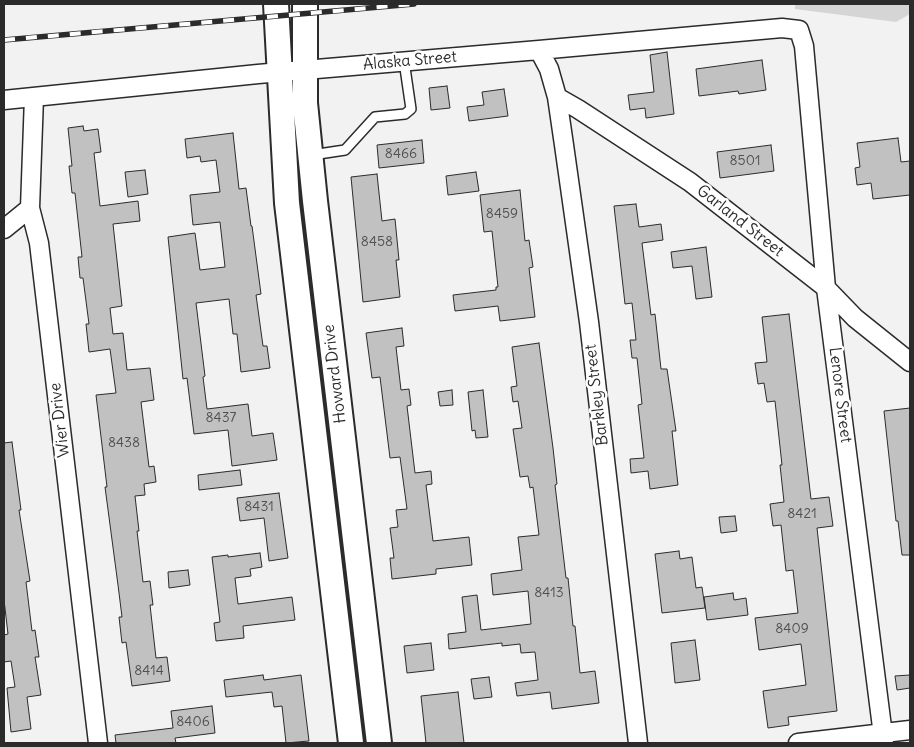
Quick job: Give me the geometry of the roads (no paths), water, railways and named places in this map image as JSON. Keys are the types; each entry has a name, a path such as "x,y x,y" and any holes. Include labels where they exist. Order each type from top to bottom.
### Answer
{"main road":[{"name":"Howard Drive","path":"276,4 278,72 287,204 351,743"},
{"name":"Howard Drive","path":"305,4 306,103 315,201 379,743"},
{"path":"324,517 352,514"}],"street":[{"name":"Alaska Street","path":"4,100 278,72 782,28 800,30 804,46"},
{"name":"Lenore Street","path":"804,46 826,288 883,738"},
{"name":"Barkley Street","path":"539,50 549,69 557,98 589,322 638,743"},
{"name":"Wier Drive","path":"34,97 30,208 39,243 98,743"},
{"name":"Garland Street","path":"557,98 578,109 690,182 826,288 855,318 910,362"},
{"path":"4,229 30,208"},
{"path":"798,743 883,738 910,730"}],"lane":[{"path":"312,155 345,150 375,117 405,114 411,108 404,62"}],"railway":[{"path":"4,40 414,4"}]}
